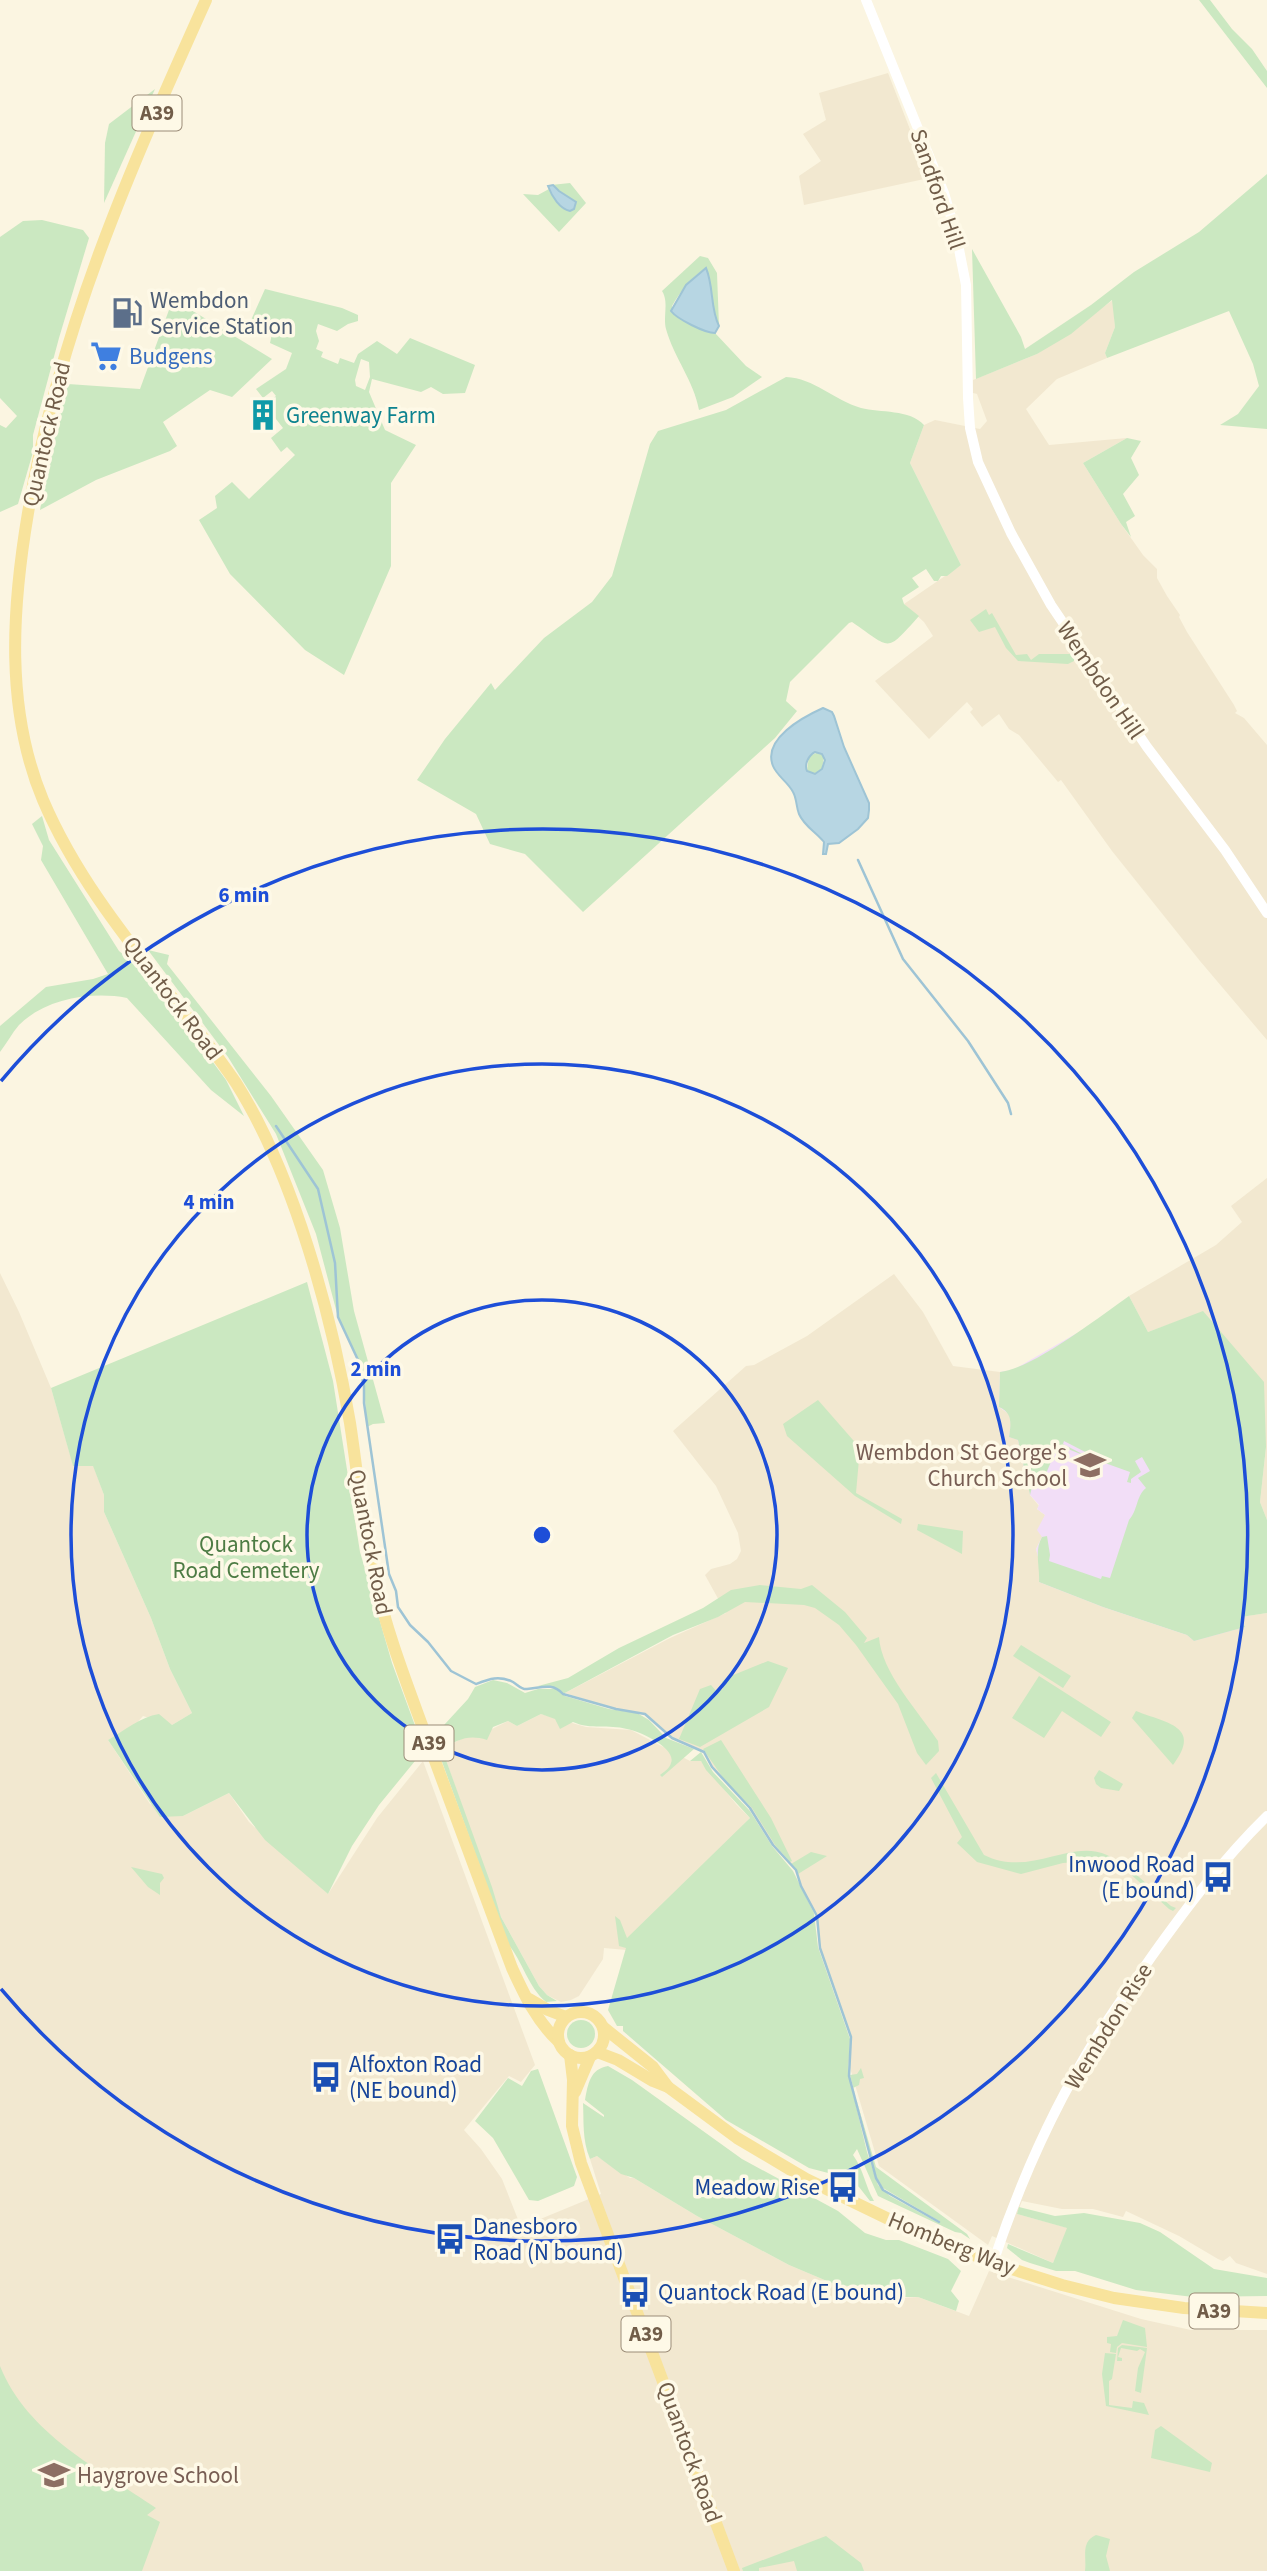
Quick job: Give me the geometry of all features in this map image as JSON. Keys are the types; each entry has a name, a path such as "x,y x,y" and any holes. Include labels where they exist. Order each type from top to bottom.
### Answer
{"main road":[{"name":"Quantock Road","path":"206,0 104,235 81,300 52,401 32,487 18,582 15,660 26,745 37,782 72,856 122,931 236,1083 252,1109 275,1158 306,1244 328,1323 349,1422 366,1539 389,1633 506,1952 534,2014 558,2041"},
{"name":"Sandford Hill","path":"866,0 944,193 956,234 964,270 967,303 970,428"},
{"name":"Wembdon Hill","path":"970,428 978,462 993,497 1023,558 1051,605 1147,747 1225,849 1267,913"},
{"name":"Wembdon Rise","path":"993,2263 1034,2157 1097,2036 1178,1920 1218,1869 1267,1816"},
{"name":"A39","path":"529,1999 566,2017 579,2011 589,2012 603,2027 604,2039 593,2054 582,2059 570,2055 558,2041"},
{"path":"558,2041 558,2030 566,2017"},
{"name":"Homberg Way","path":"603,2027 653,2067 668,2087"},
{"name":"Quantock Road","path":"573,2095 593,2054"},
{"name":"Homberg Way","path":"593,2054 618,2060 668,2087 737,2138 806,2179 904,2226 993,2263 1114,2298 1184,2308 1267,2313"},
{"name":"Quantock Road","path":"570,2055 572,2126 581,2163 734,2571"}],"shaded area":[{"path":"888,73 929,178 804,205 799,176 821,161 803,134 826,120 819,93"},
{"path":"1113,300 1115,327 1105,353 1107,358 1057,379 1026,409 1049,445 1127,438 1083,463 1121,524 1143,555 1157,569 1157,578 1180,615 1187,632 1234,705 1237,711 1235,713 1244,718 1267,745 1267,1040 1112,851 1061,780 1058,782 1019,735 1009,729 999,714 982,727 970,712 973,709 967,702 929,739 875,681 933,636 924,622 904,604 961,565 910,463 924,425 935,420 980,429 987,421 977,394 973,393 973,380 1037,354"},
{"path":"1267,1178 1267,1520 1260,1502 1266,1447 1226,1339 1203,1312 1148,1332 1129,1296 1216,1245 1242,1222 1231,1206"},
{"path":"0,1273 51,1388 73,1465 93,1465 104,1495 104,1512 151,1618 170,1669 192,1713 172,1725 143,1716 135,1725 108,1740 150,1804 183,1816 229,1793 249,1822 328,1894 377,1818 423,1761 535,2065 521,2082 509,2076 464,2130 502,2179 521,2227 601,2194 590,2159 597,2156 697,2216 789,2265 834,2284 883,2291 902,2298 918,2297 969,2316 989,2271 1141,2319 1191,2330 1267,2330 1267,2571 0,2571"},
{"path":"894,1274 923,1312 953,1366 1000,1372 999,1407 1009,1414 1018,1440 1030,1495 1039,1506 1037,1509 1045,1515 1041,1527 1042,1537 1036,1549 1040,1565 1039,1582 1187,1635 1245,1626 1240,1617 1267,1613 1267,2274 1236,2263 1230,2256 1223,2261 1218,2259 1179,2236 1126,2211 1123,2217 1093,2209 1062,2209 1022,2201 1017,2214 1068,2228 1053,2263 992,2236 988,2245 879,2166 848,2061 851,2037 820,1948 817,1916 796,1870 773,1845 750,1808 712,1767 704,1752 672,1738 645,1714 616,1709 565,1693 670,1638 726,1613 705,1575 711,1569 730,1564 737,1559 741,1551 738,1533 716,1486 673,1431 746,1366 754,1365 807,1336"},
{"name":"Wembdon St George's Church School","path":"1077,1333 1245,1627 1194,1641 1187,1635 1039,1582 1040,1565 1036,1549 1042,1537 1037,1530 1045,1515 1037,1509 1039,1505 1030,1495 1018,1440 1009,1437 1009,1414 999,1407 1000,1372 1013,1370"},
{"path":"541,1714 586,1727 631,1730 690,1761 701,1761 750,1818 626,1950 604,1948 603,1959 579,1996 561,2002 547,1995 539,1986 501,1917 442,1749 465,1737 476,1737 508,1721 517,1726"}],"green space":[{"path":"1199,0 1210,0 1232,29 1252,49 1267,71 1267,88"},
{"path":"155,89 104,203 105,143 109,124"},
{"path":"1267,174 1267,429 1220,425 1238,414 1259,386 1253,364 1229,311 1107,358 1105,353 1115,327 1112,300 1071,334 1037,354 976,379 972,249 1025,349 1091,305 1134,272 1199,232"},
{"path":"570,183 586,203 559,232 523,194 538,195 549,189 563,209 576,202 551,185"},
{"path":"42,220 83,230 89,238 33,435 33,452 18,504 0,512 0,425 6,428 17,416 0,398 0,237 23,221"},
{"path":"700,256 708,258 717,273 719,326 704,269 678,296 672,306 674,315 702,330 715,333 746,366 762,377 733,397 699,410 693,389 666,329 662,291"},
{"path":"265,289 342,308 358,315 358,321 337,331 318,324 316,331 319,341 316,349 323,352 321,357 338,364 340,358 354,363 358,354 377,341 397,354 410,338 475,365 465,393 443,394 431,387 421,392 372,379 369,392 385,430 416,445 391,483 391,566 344,675 305,650 230,574 199,520 217,508 215,496 232,482 249,499 295,455 287,447 281,452 271,438 283,428 265,405 276,396 272,391 263,398 256,389 286,369 292,353 270,343 272,334 262,327 256,335 251,335 248,327","holes":["361,359 369,362 370,377 365,390 356,386 355,380"]},
{"path":"173,299 272,359 232,397 210,390 163,422 177,446 170,451 96,480 40,510 52,435 68,384 140,389"},
{"path":"786,377 806,381 861,408 911,416 924,425 910,463 961,565 947,576 941,576 938,581 934,581 926,569 912,578 919,587 902,598 904,604 919,616 893,642 882,642 852,622 849,623 790,682 786,701 797,711 775,738 583,912 525,854 490,844 476,814 417,780 445,739 491,683 495,690 544,638 592,602 612,576 650,444 658,431 726,410"},
{"path":"1127,438 1141,441 1131,458 1139,475 1123,494 1135,516 1126,522 1131,537 1083,463"},
{"path":"986,609 989,615 992,613 1016,655 1027,654 1031,660 1039,654 1074,654 1074,661 1068,664 1018,661 1006,648 995,627 979,632 970,620"},
{"path":"819,752 824,757 822,769 815,774 807,771 809,756"},
{"path":"42,816 49,840 119,951 147,974 171,1005 226,1080 244,1116 211,1090 127,998 84,997 55,1003 19,1025 0,1052 0,1026 46,987 108,974 41,860 43,846 32,824"},
{"path":"148,950 169,955 167,964 271,1096 323,1170 340,1228 354,1311 385,1423 367,1427 364,1386 358,1360 338,1317 316,1234 276,1134 228,1057"},
{"name":"Quantock Road Cemetery","path":"307,1282 333,1381 360,1552 392,1663 424,1750 379,1805 352,1846 328,1894 265,1840 229,1793 183,1816 160,1817 108,1740 152,1716 159,1714 172,1725 192,1713 170,1669 151,1618 104,1512 104,1495 93,1466 73,1466 51,1388"},
{"path":"1129,1296 1148,1332 1203,1311 1264,1382 1266,1447 1260,1502 1267,1520 1267,1613 1241,1617 1245,1627 1194,1641 1187,1635 1039,1582 1038,1548 1042,1537 1047,1536 1049,1561 1101,1579 1102,1576 1110,1578 1129,1520 1146,1488 1138,1478 1150,1471 1142,1457 1135,1461 1141,1472 1131,1479 1131,1483 1127,1482 1130,1472 1091,1458 1091,1455 1064,1441 1063,1444 1088,1457 1058,1445 1045,1476 1042,1474 1038,1484 1033,1483 1030,1495 1018,1440 1009,1437 1009,1416 999,1407 1000,1372 1048,1352"},
{"path":"818,1400 860,1448 856,1493 902,1519 901,1524 855,1496 787,1436 783,1424"},
{"path":"918,1524 963,1531 962,1554 917,1530"},
{"path":"760,1585 801,1589 812,1585 845,1612 867,1638 864,1643 879,1637 886,1664 938,1741 939,1751 926,1765 917,1753 898,1704 856,1645 839,1625 815,1608 804,1605 745,1602 718,1617 673,1635 563,1694 558,1689 538,1686 568,1678 619,1648 703,1608 731,1590"},
{"path":"1021,1645 1071,1676 1063,1688 1013,1656"},
{"path":"768,1661 788,1668 769,1707 700,1747 679,1739 700,1689 711,1685 717,1692 723,1689 722,1682 726,1678"},
{"path":"1039,1676 1111,1722 1101,1737 1062,1711 1044,1738 1012,1718"},
{"path":"493,1680 507,1683 525,1693 538,1689 556,1689 565,1696 609,1709 637,1713 649,1720 666,1738 694,1749 662,1777 660,1775 669,1767 671,1757 663,1746 648,1737 633,1730 586,1726 573,1722 560,1729 555,1719 541,1714 517,1726 508,1721 493,1727 487,1740 463,1739 442,1749 501,1917 539,1986 557,2001 546,2002 540,1996 508,1944 433,1737 468,1699 475,1687"},
{"path":"1136,1711 1169,1723 1182,1734 1184,1742 1173,1765 1132,1718"},
{"path":"721,1740 771,1818 792,1861 775,1845 752,1808 726,1782 703,1749"},
{"path":"701,1752 713,1772 750,1811 772,1846 793,1871 814,1913 818,1947 850,2039 848,2072 867,2152 878,2185 890,2196 939,2223 883,2188 876,2176 856,2098 876,2167 967,2234 970,2239 878,2196 857,2149 853,2155 874,2201 870,2201 859,2187 847,2180 809,2168 726,2120 623,2031 623,2026 617,2026 608,2010 626,1948 619,1946 615,1916 620,1920 627,1938 750,1818 701,1761 690,1761"},
{"path":"1099,1770 1123,1784 1119,1791 1101,1788 1096,1784 1094,1778"},
{"path":"936,1773 984,1855 1001,1861 1017,1862 1093,1851 1107,1855 1124,1865 1176,1908 1173,1911 1169,1909 1126,1870 1110,1861 1095,1857 1092,1861 1063,1863 1021,1874 977,1862 957,1843 962,1837 931,1778"},
{"path":"811,1852 827,1856 798,1874 791,1864"},
{"path":"131,1867 162,1874 164,1878 160,1883 160,1895 148,1887"},
{"path":"581,2020 591,2024 595,2034 591,2044 581,2048 571,2044 567,2034 571,2024"},
{"path":"608,2066 632,2080 742,2159 838,2211 865,2233 886,2240 899,2240 948,2259 961,2271 951,2291 959,2301 956,2311 918,2297 889,2297 883,2291 834,2284 789,2265 697,2216 634,2178 621,2174 597,2156 590,2159 585,2138 583,2103 604,2117 585,2100 594,2074"},
{"path":"861,2068 864,2078 853,2088 850,2075 857,2074"},
{"path":"538,2069 577,2177 574,2186 538,2201 529,2200 493,2138 475,2121 508,2078 522,2086 531,2071"},
{"path":"1019,2207 1055,2216 1084,2213 1140,2223 1160,2232 1214,2269 1267,2278 1267,2296 1193,2297 1136,2290 1075,2271 1056,2271 1030,2263 1007,2248 1008,2244 1053,2263 1067,2228 1017,2214"},
{"path":"1123,2320 1145,2328 1147,2347 1122,2343 1117,2347 1116,2353 1110,2352 1111,2344 1107,2343 1107,2337 1117,2336"},
{"path":"1122,2345 1147,2348 1141,2393 1135,2391 1138,2368 1145,2352 1140,2349 1137,2351 1121,2348 1118,2357 1122,2358 1122,2361 1117,2361 1118,2348"},
{"path":"1105,2353 1116,2354 1112,2379 1109,2381 1109,2405 1132,2408 1133,2401 1144,2403 1149,2415 1106,2406 1102,2374"},
{"name":"Haygrove School","path":"0,2366 12,2390 46,2431 89,2464 156,2508 147,2515 160,2522 142,2571 0,2571"},
{"path":"1161,2426 1212,2463 1210,2472 1151,2458 1155,2430"},
{"path":"1096,2535 1110,2539 1106,2556 1110,2571 1085,2571 1086,2546"},
{"path":"826,2536 861,2563 864,2571 797,2571 794,2561 759,2568 759,2571 743,2571 742,2568"}],"water":[{"path":"553,185 576,202 574,209 566,210 557,202 548,186"},
{"path":"706,268 719,326 715,333 692,325 671,311 686,285"},
{"path":"823,708 832,712 869,803 868,818 839,843 828,844 826,854 823,854 824,842 801,818 793,792 775,770 771,756 773,747 786,730","holes":["815,752 822,754 825,760 822,769 815,774 807,771 811,755"]}],"waterway":[{"path":"858,860 903,959 968,1041 1008,1103 1011,1114"},
{"path":"276,1126 318,1189 335,1263 338,1317 358,1360 364,1386 364,1403 389,1574 396,1591 398,1607 410,1625 428,1642 451,1671 476,1684 499,1678 525,1689 550,1687 563,1694 645,1714 672,1738 704,1752 712,1767 750,1808 773,1845 796,1870 817,1916 820,1948 851,2037 849,2076 876,2178 883,2190 939,2222"}],"place":[{"name":"Wembdon Service Station","path":"127,313"},
{"name":"Budgens","path":"106,356"},
{"name":"Greenway Farm","path":"263,415"},
{"name":"Wembdon St George's Church School","path":"1090,1465"},
{"name":"Inwood Road (E bound)","path":"1218,1877"},
{"name":"Alfoxton Road (NE bound)","path":"326,2077"},
{"name":"Meadow Rise","path":"843,2187"},
{"name":"Danesboro Road (N bound)","path":"450,2239"},
{"name":"Quantock Road (E bound)","path":"635,2292"},
{"name":"Haygrove School","path":"54,2475"}]}
